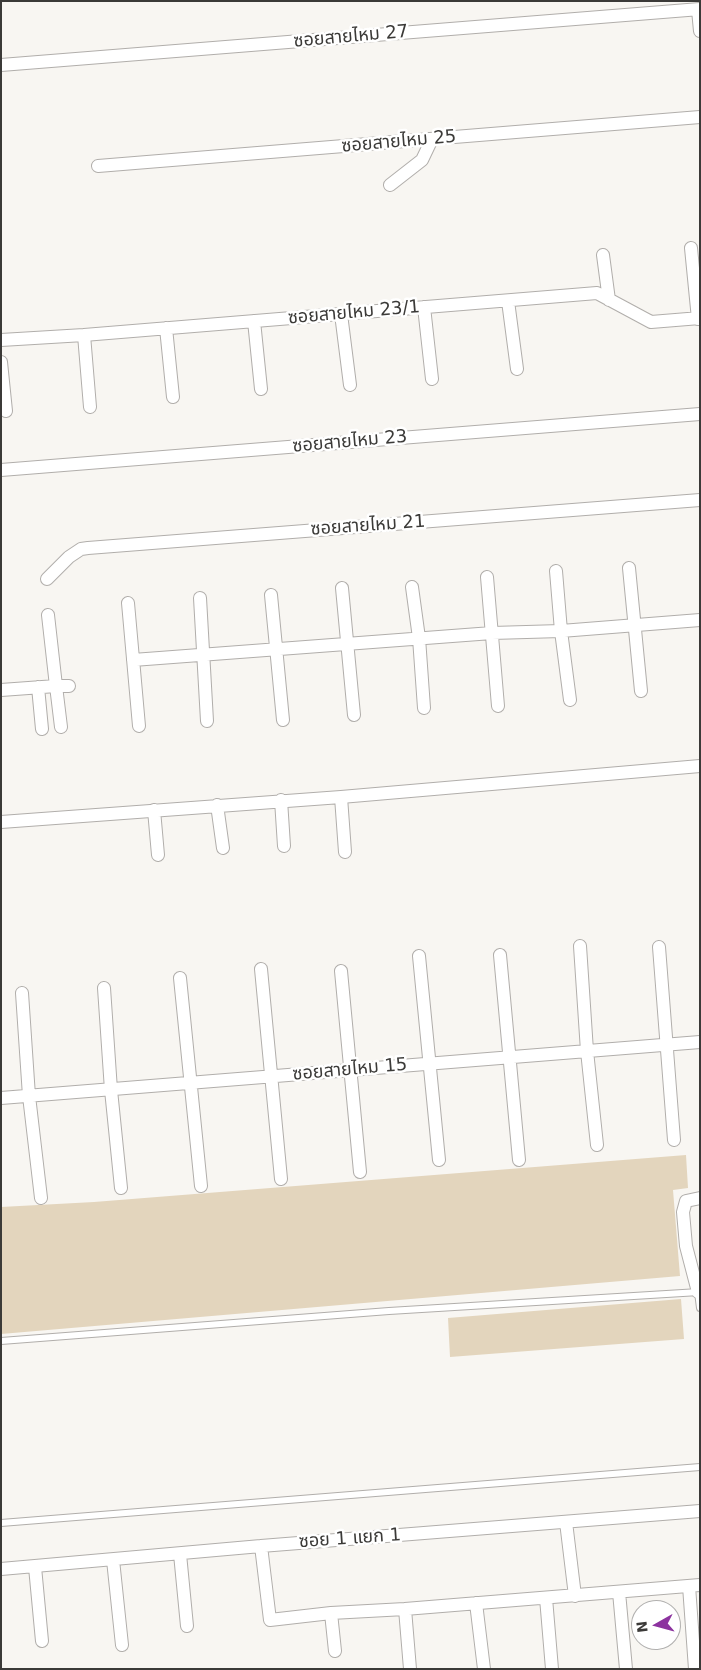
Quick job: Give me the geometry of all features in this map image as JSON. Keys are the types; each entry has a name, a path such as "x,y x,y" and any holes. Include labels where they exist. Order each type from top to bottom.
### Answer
{"street":[{"path":"699,9 700,30"},
{"name":"ซอยสายไหม 27","path":"1,65 699,9"},
{"name":"ซอยสายไหม 25","path":"98,166 700,117"},
{"path":"390,185 422,160 432,139"},
{"path":"691,248 699,319"},
{"path":"603,255 609,300"},
{"name":"ซอยสายไหม 23/1","path":"1,340 597,294 651,322 699,319"},
{"path":"508,301 517,369"},
{"path":"424,307 432,379"},
{"path":"341,314 350,385"},
{"path":"254,321 260,389"},
{"path":"166,328 173,397"},
{"path":"84,335 90,407"},
{"path":"1,362 6,412"},
{"name":"ซอยสายไหม 23","path":"1,470 700,414"},
{"name":"ซอยสายไหม 21","path":"48,578 69,557 81,549 88,548 700,500"},
{"path":"629,568 641,692"},
{"path":"556,571 561,631 570,700"},
{"path":"487,577 498,706"},
{"path":"412,587 419,638 424,708"},
{"path":"342,588 354,715"},
{"path":"271,595 283,720"},
{"path":"200,598 208,721"},
{"path":"128,603 139,726"},
{"path":"48,615 62,686 61,727"},
{"path":"133,660 419,638 561,631 700,620"},
{"path":"1,690 62,686"},
{"path":"38,687 42,729"},
{"path":"1,822 341,797 700,766"},
{"path":"341,797 345,852"},
{"path":"281,800 284,846"},
{"path":"217,805 222,848"},
{"path":"154,810 158,854"},
{"path":"580,946 587,1051 597,1145"},
{"path":"659,947 674,1140"},
{"path":"500,955 519,1160"},
{"path":"419,956 439,1160"},
{"path":"261,970 280,1179"},
{"path":"341,970 360,1172"},
{"path":"180,978 201,1186"},
{"path":"104,988 111,1090 121,1188"},
{"path":"22,993 29,1096 41,1198"},
{"name":"ซอยสายไหม 15","path":"1,1098 700,1042"},
{"path":"699,1292 686,1246 683,1212 686,1201 700,1198"},
{"name":"ซอย 1 แยก 1","path":"1,1569 700,1511"},
{"path":"566,1522 575,1596"},
{"path":"261,1546 270,1620 331,1612 476,1604 694,1586 696,1669"},
{"path":"180,1554 187,1626"},
{"path":"113,1560 122,1645"},
{"path":"35,1566 42,1641"},
{"path":"619,1592 626,1669"},
{"path":"546,1598 552,1669"},
{"path":"476,1604 484,1669"},
{"path":"405,1609 410,1669"},
{"path":"331,1612 335,1651"}],"lane":[{"path":"1,1340 389,1311 699,1292 700,1308"},
{"path":"1,1523 700,1467"}],"shaded area":[{"path":"686,1155 688,1188 673,1190 680,1276 1,1334 1,1207 94,1202"},
{"path":"681,1299 684,1339 450,1357 448,1318"}]}
